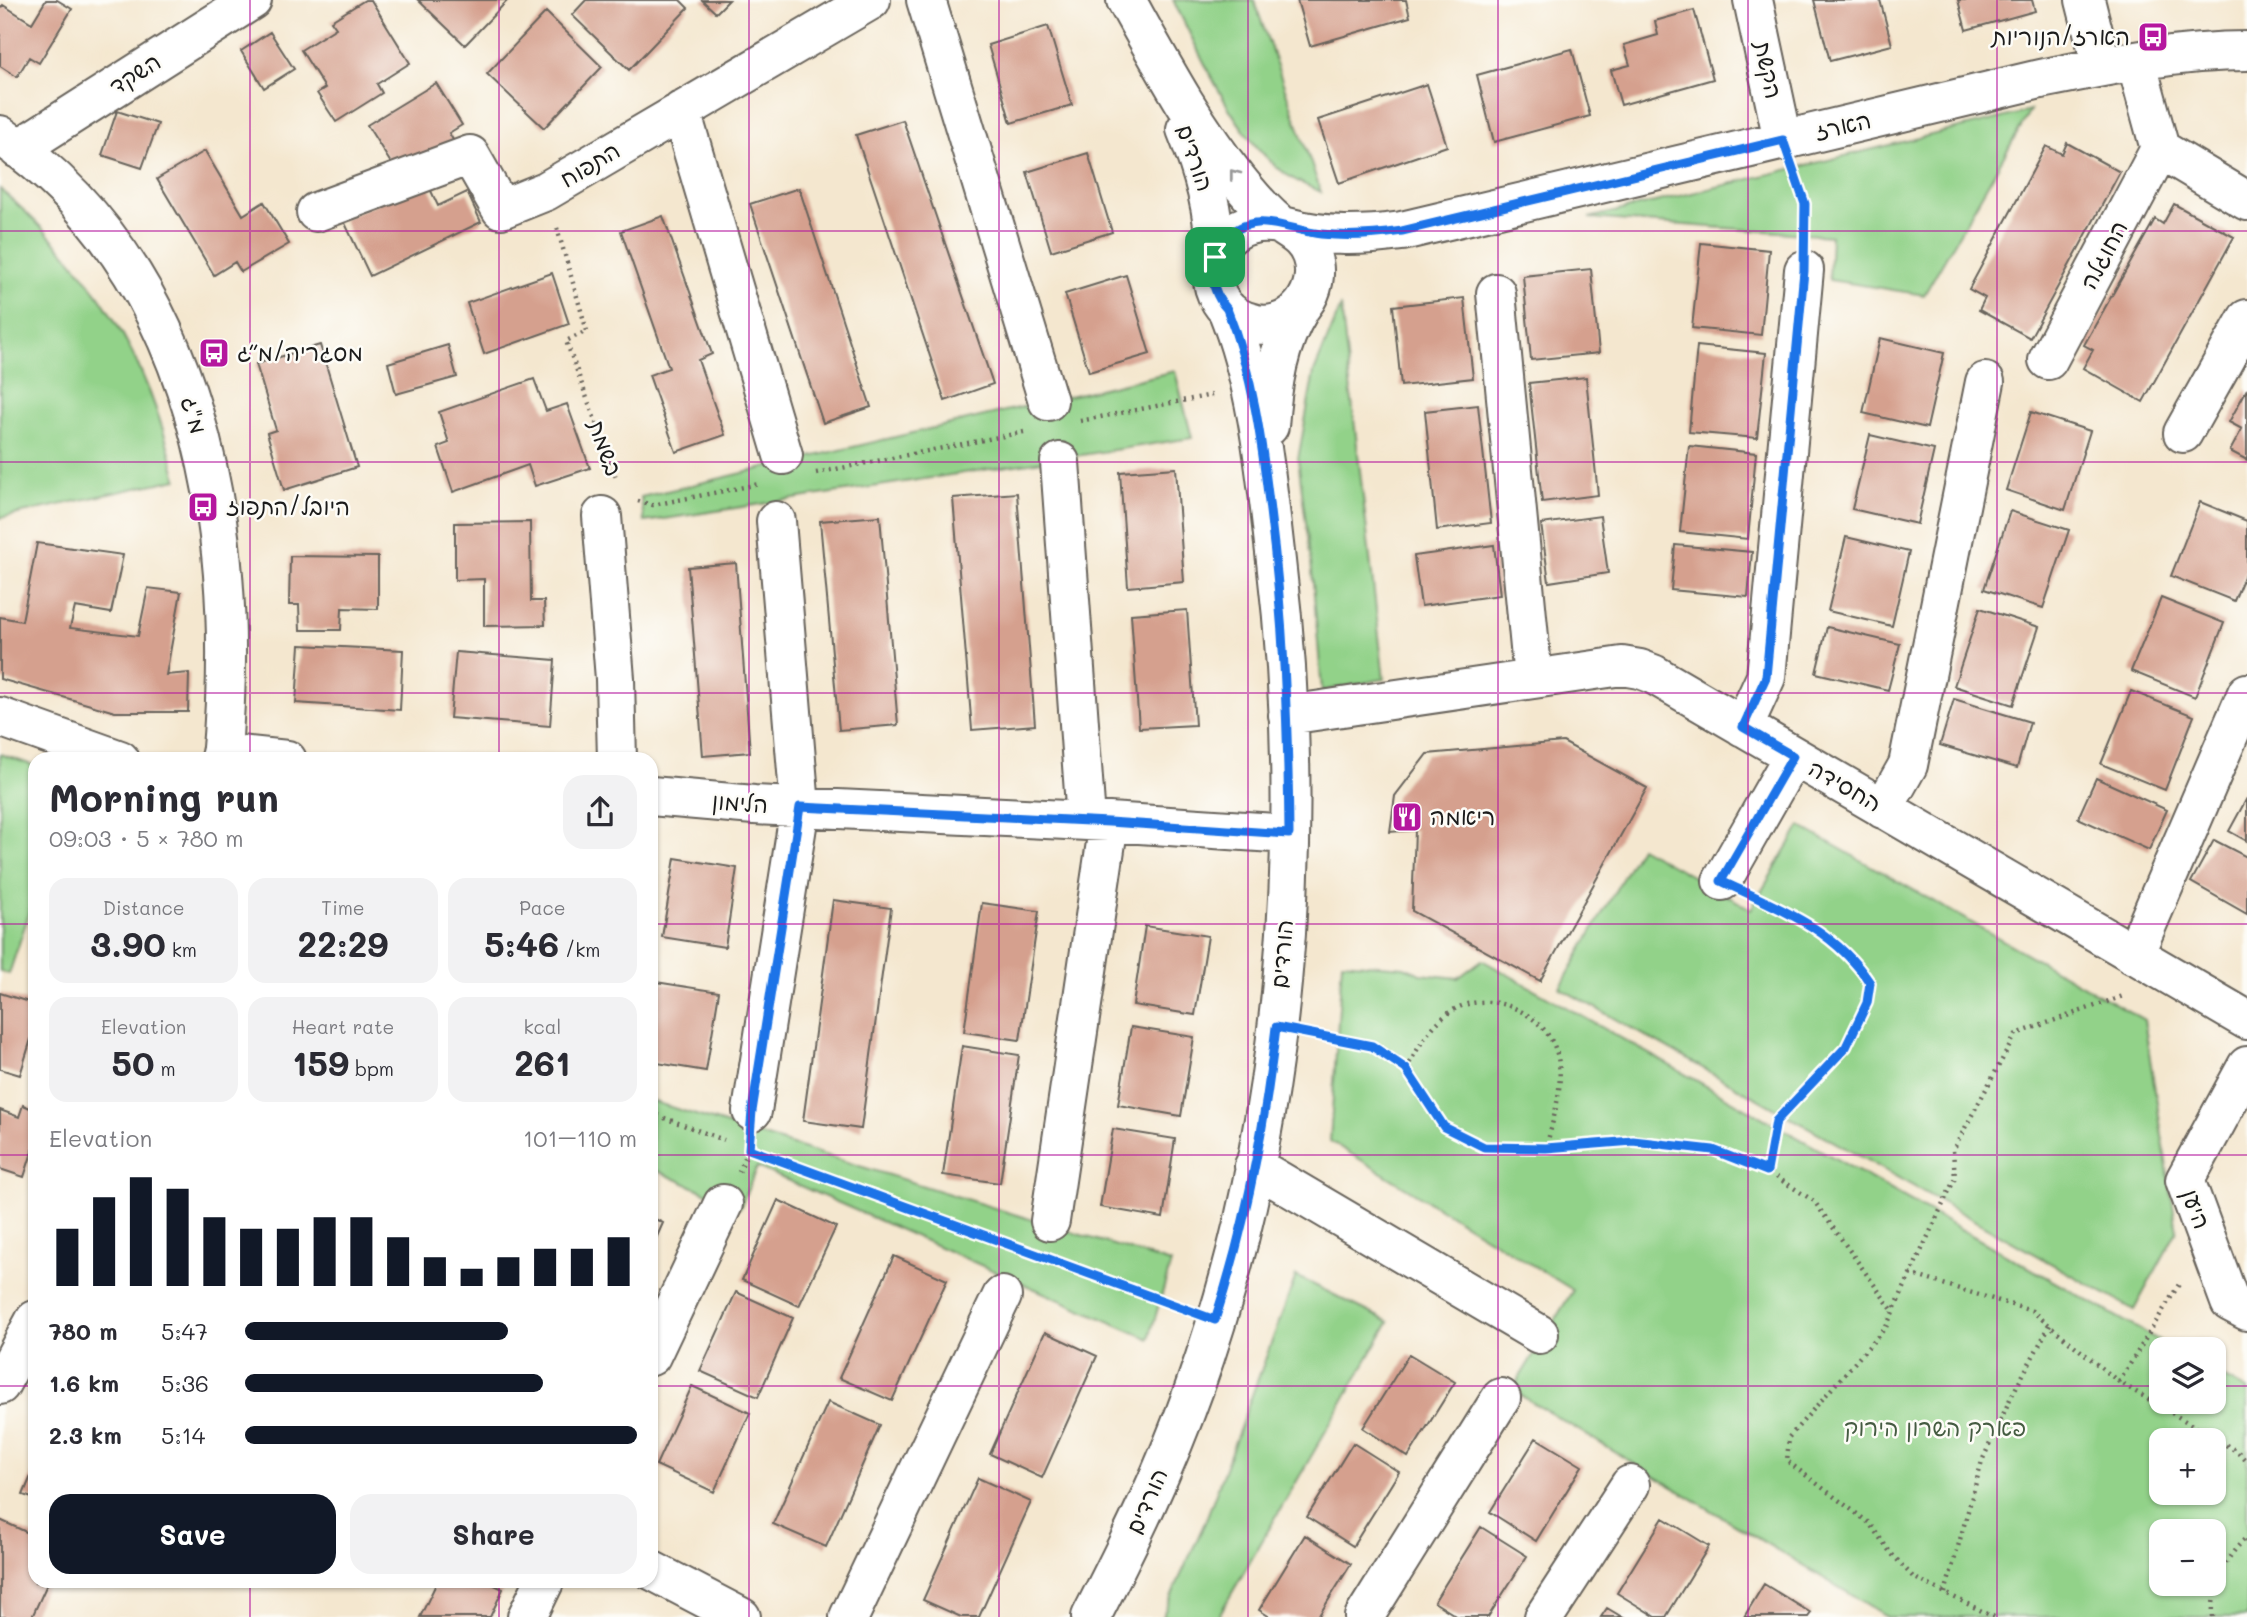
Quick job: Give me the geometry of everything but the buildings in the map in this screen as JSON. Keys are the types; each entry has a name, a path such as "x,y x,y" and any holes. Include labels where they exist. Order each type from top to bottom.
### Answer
{"street":[{"name":"השקד","path":"9,142 252,0"},
{"name":"התפוח","path":"316,212 470,155 502,209 546,191 871,0"},
{"path":"926,0 1050,418"},
{"name":"הורדים","path":"1126,0 1161,62 1226,164 1251,195 1283,226"},
{"name":"הקשת","path":"1753,0 1783,140"},
{"path":"2085,0 2160,149 2244,194"},
{"name":"הארז","path":"1283,226 1309,233 1344,236 1402,231 2036,80 2119,64 2207,52 2247,51"},
{"name":"הורדים","path":"1161,62 1208,194 1215,231 1215,257"},
{"path":"681,111 787,471"},
{"name":"מ\"ג","path":"9,142 53,176 97,222 135,277 168,340 196,414 216,515 226,615 226,714 221,752"},
{"name":"החוגלה","path":"2048,360 2160,149"},
{"path":"1263,221 1283,226 1305,243 1312,257 1314,280 1304,303 1279,322 1264,324 1240,318 1227,309 1215,289 1212,273 1222,242 1240,227 1263,221"},
{"name":"הארז","path":"1304,303 1340,266 1402,231"},
{"path":"1743,727 1766,677 1804,271"},
{"path":"1496,293 1533,679"},
{"name":"הורדים","path":"1265,470 1271,401 1277,368 1291,323 1304,303"},
{"name":"הורדים","path":"1091,1617 1154,1488 1194,1388 1227,1283 1254,1166 1272,1065 1284,951 1289,834 1288,715 1280,593 1265,470 1251,387 1239,340 1227,309"},
{"path":"2183,433 2247,319"},
{"path":"1883,809 1908,765 1985,382"},
{"path":"1049,1221 1098,821 1060,462"},
{"path":"613,506 617,752"},
{"path":"744,1128 800,807 776,521"},
{"name":"החסידה","path":"1288,715 1622,666 1640,669 2247,1020"},
{"path":"2134,955 2247,693"},
{"path":"0,717 98,752"},
{"path":"1721,881 1793,756"},
{"name":"הלימון","path":"658,797 1289,834"},
{"name":"היען","path":"2247,1066 2185,1180 2230,1301 2247,1311"},
{"path":"1254,1166 1539,1334"},
{"path":"658,1341 723,1204"},
{"path":"849,1617 1002,1296"},
{"path":"0,1384 28,1333"},
{"path":"1364,1617 1501,1398"},
{"path":"1544,1617 1630,1485"},
{"path":"658,1574 741,1617"},
{"path":"527,1617 541,1588"}],"path":[{"path":"1783,140 1805,204 1804,271"},
{"name":"בשמת","path":"546,191 587,331 566,341 613,506"},
{"path":"613,506 653,505 787,471 1050,418 1251,387"},
{"path":"1721,881 1804,919 1839,947 1862,970 1870,983 1867,1003 1846,1047 1776,1121 1767,1171"},
{"path":"1994,1617 1913,1577 1869,1524 1787,1461 1789,1437 1886,1327 1955,1178 1953,1150 2016,1034 2173,978"},
{"path":"1406,1069 1430,1028 1458,1008 1489,1000 1518,1009 1543,1026 1558,1055 1561,1083 1546,1148"},
{"path":"1276,1027 1372,1046 1406,1069 1444,1127 1484,1147 1546,1148 1633,1141 1713,1150 1767,1171 1814,1201 1894,1311"},
{"path":"658,1116 725,1140"},
{"path":"744,1128 749,1149"},
{"path":"723,1204 749,1149 744,1128"},
{"path":"749,1149 1024,1250"},
{"path":"2119,1382 2207,1238"},
{"path":"1054,1261 1215,1320"},
{"path":"1910,1274 2032,1311 2119,1382 2238,1452 2247,1462"},
{"path":"1945,1593 1982,1461 2011,1397 2050,1325"},
{"path":"2213,1617 2214,1597 2224,1566 2247,1537"}],"green space":[{"path":"1173,0 1254,0 1321,192 1287,175 1268,159 1251,139 1221,95"},
{"path":"2030,111 1924,295 1829,280 1831,236 1589,218"},
{"path":"0,189 65,252 114,319 150,393 177,479 0,518"},
{"path":"1341,306 1384,679 1322,691 1312,571 1298,459 1314,372"},
{"path":"1175,371 1192,438 644,522 641,497"},
{"path":"0,754 28,764 28,916 9,974 0,971"},
{"path":"1800,826 2144,1020 2177,1231 2134,1310 1560,988 1640,847 1751,909"},
{"name":"פארק השרון הירוק","path":"1482,960 2153,1337 2149,1337 2149,1414 2226,1414 2226,1379 2247,1390 2247,1617 1888,1617 1512,1390 1573,1290 1330,1141 1342,962 1404,967 1421,974 1458,978"},
{"path":"658,1103 1171,1263 1149,1339 757,1167 740,1208 658,1171"},
{"path":"1296,1276 1389,1322 1218,1617 1162,1617 1205,1522"}],"place":[{"name":"הארז/הנוריות","path":"2153,37"},
{"name":"מסגריה/מ״ג","path":"214,353"},
{"name":"היובל/התפוז","path":"203,507"},
{"name":"ריאמה","path":"1407,817"}],"route":[{"path":"1783,140 1805,204 1804,271 1766,677 1743,727 1793,756 1721,881 1804,919 1839,947 1862,970 1870,983 1867,1003 1846,1047 1776,1121 1767,1171 1713,1150 1633,1141 1546,1148 1484,1147 1444,1127 1406,1069 1372,1046 1276,1027 1253,1176 1227,1283 1215,1320 749,1149 752,1111 800,807 1289,834 1288,715 1280,593 1265,470 1248,371 1227,309 1215,289 1212,273 1215,257 1222,242 1248,224 1271,222 1298,230 1332,235 1391,233 1783,140"}]}
